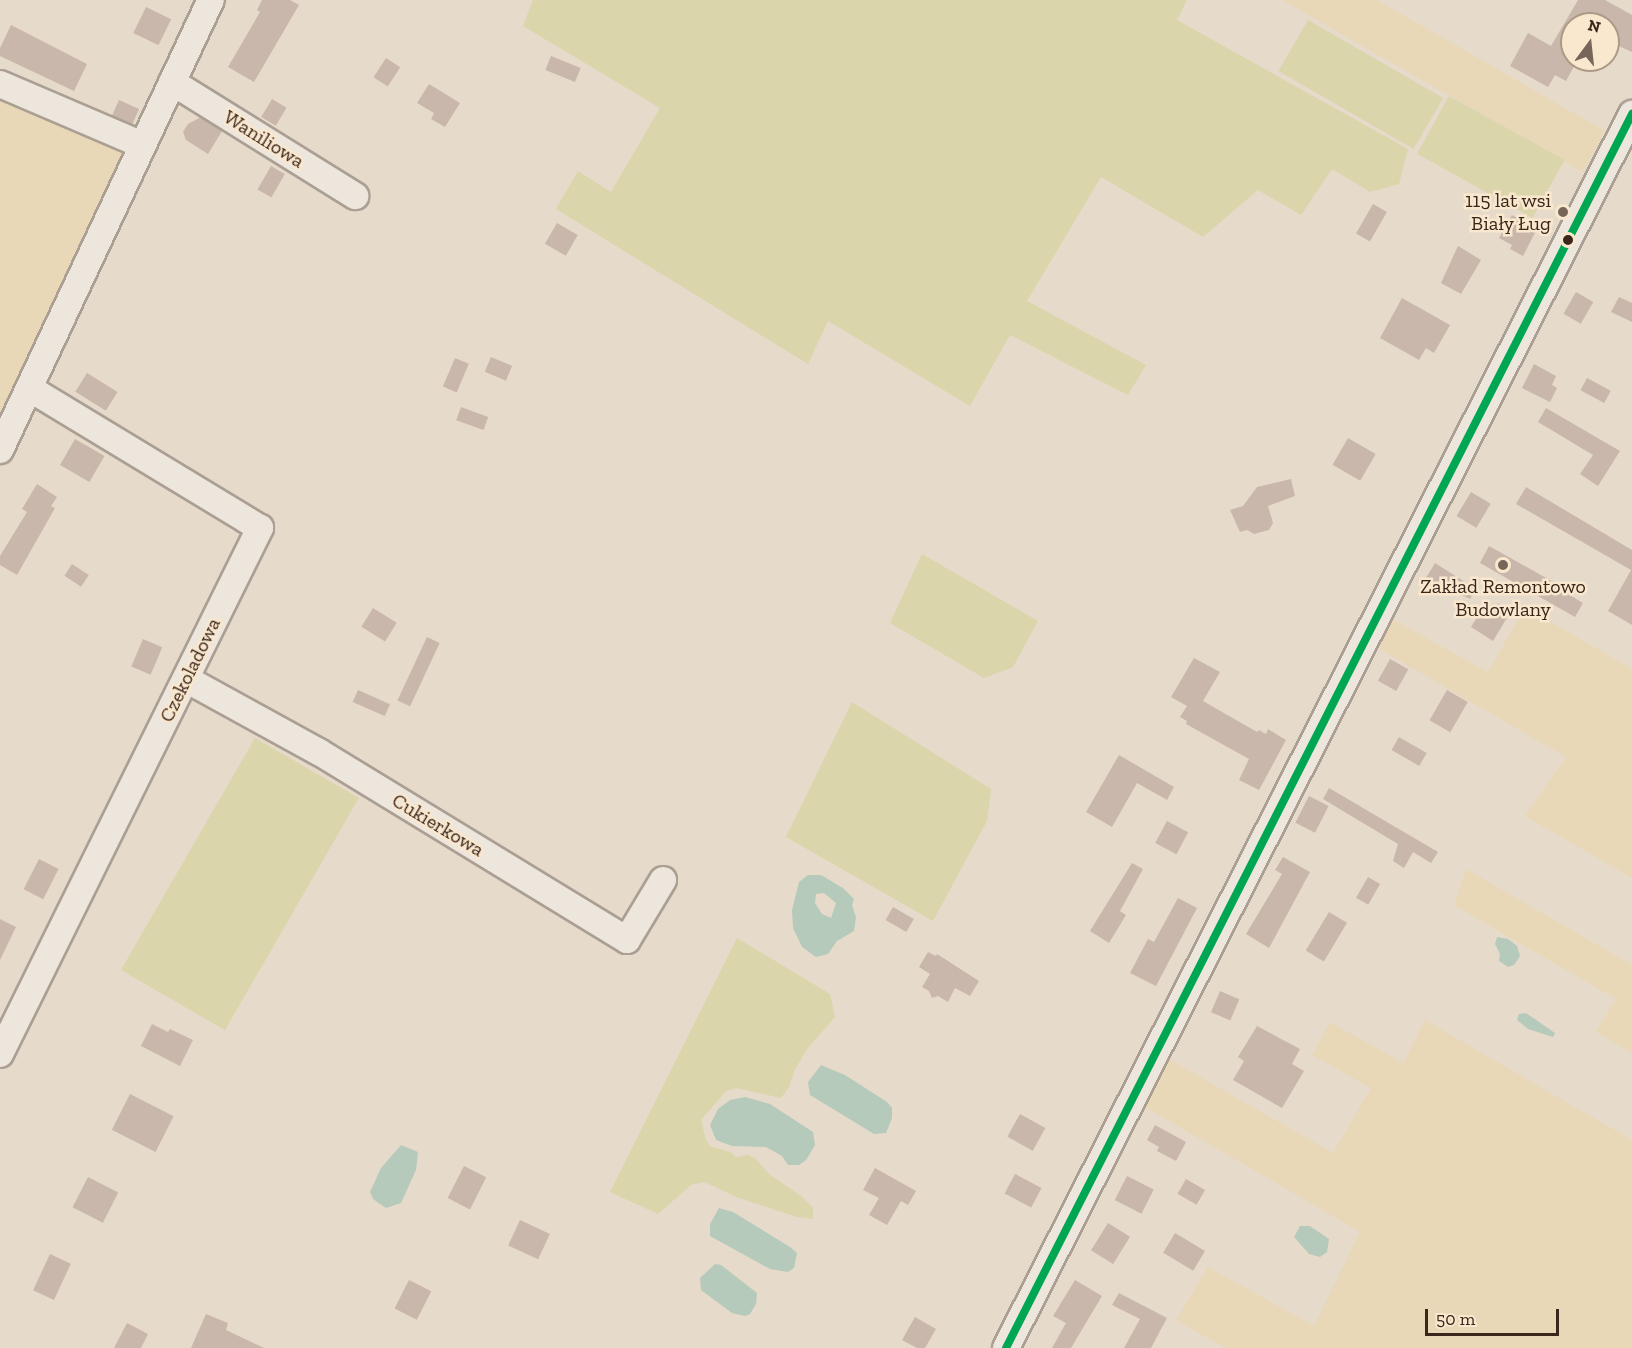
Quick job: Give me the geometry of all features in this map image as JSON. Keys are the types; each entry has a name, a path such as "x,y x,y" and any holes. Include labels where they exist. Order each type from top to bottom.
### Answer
{"street":[{"path":"0,450 211,0"},
{"name":"Waniliowa","path":"172,82 356,196"},
{"path":"0,84 142,144"},
{"path":"1006,1348 1632,114"},
{"name":"Czekoladowa","path":"0,1054 260,528 29,388"},
{"name":"Cukierkowa","path":"186,679 319,753 627,940 663,879"}],"shaded area":[{"path":"533,0 1187,0 1177,20 1408,149 1399,184 1370,192 1332,169 1301,215 1258,190 1203,237 1101,177 1027,301 1146,365 1128,395 1010,335 970,406 828,321 808,364 556,209 578,171 611,192 660,108 523,26"},
{"path":"1282,0 1377,0 1605,131 1583,172"},
{"path":"1308,20 1443,98 1414,149 1278,71"},
{"path":"0,94 131,148 0,424"},
{"path":"1449,96 1564,160 1532,218 1417,154"},
{"path":"922,554 1038,621 1013,667 984,678 890,623"},
{"path":"1525,607 1632,669 1632,878 1525,816 1566,757 1376,647 1390,618 1488,672"},
{"path":"852,702 991,789 987,821 933,921 786,837"},
{"path":"255,738 359,798 225,1030 121,970"},
{"path":"1466,869 1632,965 1632,1053 1596,1032 1616,999 1454,905"},
{"path":"808,875 821,875 843,888 854,899 852,905 856,917 854,931 837,941 828,954 816,957 802,947 793,928 792,910 799,882","holes":["824,893 836,903 831,918 822,914 815,903 816,894"]},
{"path":"1497,937 1508,939 1517,946 1520,956 1514,965 1508,967 1499,961 1500,954 1495,944"},
{"path":"737,938 830,994 835,1017 807,1049 795,1069 789,1087 781,1098 736,1088 726,1091 701,1120 706,1140 710,1146 730,1152 736,1157 748,1155 755,1158 769,1174 801,1196 813,1208 813,1219 797,1217 739,1198 704,1182 691,1185 658,1214 610,1192"},
{"path":"1526,1013 1555,1033 1553,1037 1528,1029 1517,1020 1519,1014"},
{"path":"1425,1020 1632,1140 1632,1348 1225,1348 1176,1320 1208,1267 1314,1326 1360,1232 1145,1107 1169,1059 1333,1153 1371,1088 1312,1055 1330,1022 1403,1063"},
{"path":"821,1065 845,1075 887,1102 892,1108 892,1118 886,1133 874,1134 810,1095 808,1082"},
{"path":"745,1097 770,1104 813,1132 815,1145 806,1160 799,1165 788,1165 782,1156 766,1147 732,1146 716,1140 710,1125 718,1109 730,1100"},
{"path":"401,1145 418,1152 416,1170 401,1203 386,1208 373,1199 370,1192 381,1168"},
{"path":"719,1208 733,1212 790,1247 797,1253 794,1268 788,1272 770,1269 710,1236 710,1224"},
{"path":"1300,1226 1310,1226 1329,1239 1327,1252 1320,1257 1309,1254 1294,1237"},
{"path":"715,1264 721,1265 757,1293 756,1304 750,1314 745,1316 732,1313 701,1290 700,1278"}],"building":[{"path":"262,0 290,0 299,5 254,82 228,67 260,12 257,10"},
{"path":"1578,0 1605,0 1632,15 1632,52 1620,46 1620,12 1571,12"},
{"path":"146,7 171,19 158,45 133,33"},
{"path":"11,25 87,64 74,91 0,56 0,48"},
{"path":"1560,31 1560,72 1571,72 1566,81 1555,75 1548,87 1510,66 1528,33 1551,46"},
{"path":"551,56 581,68 575,82 545,70"},
{"path":"386,58 400,67 388,87 373,77"},
{"path":"429,84 460,103 445,127 431,119 434,113 417,103"},
{"path":"272,99 287,108 276,126 261,117"},
{"path":"119,100 139,109 132,125 112,116"},
{"path":"201,117 222,131 208,154 186,140 183,132 188,124"},
{"path":"271,166 285,174 271,197 258,189"},
{"path":"1373,204 1387,212 1370,241 1356,233"},
{"path":"1512,215 1537,229 1523,256 1510,249 1512,245 1499,238"},
{"path":"557,223 578,235 566,256 545,244"},
{"path":"1458,246 1481,260 1461,294 1441,283"},
{"path":"1576,292 1593,302 1581,324 1564,314"},
{"path":"1619,297 1632,303 1632,322 1611,312"},
{"path":"1402,298 1450,325 1434,353 1426,348 1419,360 1380,338"},
{"path":"491,357 512,366 506,381 485,372"},
{"path":"455,358 469,364 457,392 443,387"},
{"path":"1534,364 1556,376 1552,385 1557,388 1550,402 1522,388"},
{"path":"87,373 118,392 106,411 75,392"},
{"path":"1587,378 1611,391 1604,403 1580,390"},
{"path":"461,407 488,417 483,430 456,420"},
{"path":"1546,408 1620,451 1598,486 1580,474 1593,455 1538,422"},
{"path":"1348,438 1376,454 1360,481 1332,465"},
{"path":"75,439 104,456 89,482 60,465"},
{"path":"1291,479 1295,496 1268,506 1273,523 1269,530 1254,534 1247,530 1240,532 1230,510 1243,506 1257,487"},
{"path":"37,484 57,497 51,506 55,508 17,575 0,565 0,556 27,512 22,509"},
{"path":"1526,487 1632,550 1632,625 1608,611 1631,570 1516,504"},
{"path":"1471,492 1491,504 1476,528 1457,516"},
{"path":"1489,546 1564,588 1563,591 1583,603 1575,617 1480,563"},
{"path":"1435,563 1476,589 1470,599 1426,578"},
{"path":"72,564 89,575 81,587 64,576"},
{"path":"1498,603 1511,611 1493,641 1471,627 1479,614 1488,619"},
{"path":"373,608 397,623 385,641 361,627"},
{"path":"427,637 440,643 410,706 397,700"},
{"path":"143,639 162,647 151,675 131,667"},
{"path":"1194,658 1220,672 1203,701 1257,732 1259,730 1266,734 1268,729 1286,740 1259,790 1239,780 1249,759 1186,724 1187,721 1180,717 1187,706 1171,697"},
{"path":"1390,659 1408,669 1396,691 1378,681"},
{"path":"358,690 390,704 385,716 353,702"},
{"path":"1447,690 1468,702 1450,732 1430,720"},
{"path":"1399,737 1427,753 1419,766 1392,750"},
{"path":"1119,755 1174,787 1167,800 1137,783 1112,827 1086,812"},
{"path":"1329,788 1438,852 1431,863 1413,852 1404,868 1393,861 1398,844 1323,799"},
{"path":"1309,796 1329,806 1315,833 1295,823"},
{"path":"1167,821 1188,832 1176,854 1155,843"},
{"path":"1283,857 1310,872 1269,948 1246,934 1282,874 1275,870"},
{"path":"39,859 59,869 43,899 24,889"},
{"path":"1132,863 1143,869 1120,911 1126,915 1109,943 1090,931"},
{"path":"1368,877 1380,884 1368,905 1356,898"},
{"path":"1178,898 1197,908 1156,986 1130,973 1148,939 1154,942"},
{"path":"893,907 914,919 906,932 886,920"},
{"path":"1329,912 1347,923 1324,961 1306,951"},
{"path":"0,919 16,927 0,960"},
{"path":"928,952 936,956 937,954 979,981 970,996 955,988 948,1002 938,996 932,998 929,991 922,987 930,974 919,967"},
{"path":"1220,991 1239,999 1230,1020 1211,1012"},
{"path":"152,1024 168,1032 170,1029 193,1040 180,1066 141,1046"},
{"path":"1257,1026 1300,1049 1292,1064 1304,1071 1282,1108 1233,1080 1244,1061 1238,1057"},
{"path":"130,1094 174,1116 155,1152 112,1130"},
{"path":"1020,1114 1045,1128 1033,1151 1007,1137"},
{"path":"1155,1125 1186,1142 1176,1161 1157,1151 1159,1147 1147,1140"},
{"path":"464,1166 486,1177 470,1209 448,1198"},
{"path":"875,1168 916,1191 908,1205 901,1201 887,1225 869,1215 879,1198 863,1190"},
{"path":"1015,1174 1041,1188 1031,1208 1005,1193"},
{"path":"1127,1176 1154,1190 1141,1214 1115,1200"},
{"path":"88,1177 118,1192 103,1223 73,1207"},
{"path":"1186,1179 1205,1190 1197,1205 1178,1194"},
{"path":"520,1220 550,1234 538,1259 508,1245"},
{"path":"1108,1223 1130,1237 1113,1264 1091,1250"},
{"path":"1175,1233 1205,1251 1193,1271 1163,1253"},
{"path":"50,1254 71,1264 54,1300 33,1290"},
{"path":"409,1280 431,1291 417,1320 394,1309"},
{"path":"1075,1280 1102,1296 1071,1348 1052,1348 1066,1323 1053,1316"},
{"path":"1119,1293 1167,1318 1151,1348 1124,1348 1140,1319 1112,1305"},
{"path":"206,1314 228,1323 226,1330 264,1348 191,1348"},
{"path":"915,1317 936,1329 925,1348 917,1348 902,1340"},
{"path":"127,1323 148,1334 141,1348 114,1348"}],"transit line":[{"path":"1006,1348 1632,114"}],"place":[{"name":"115 lat wsi Biały Ług","path":"1563,212"},
{"name":"Zakład Remontowo Budowlany","path":"1503,565"}]}
